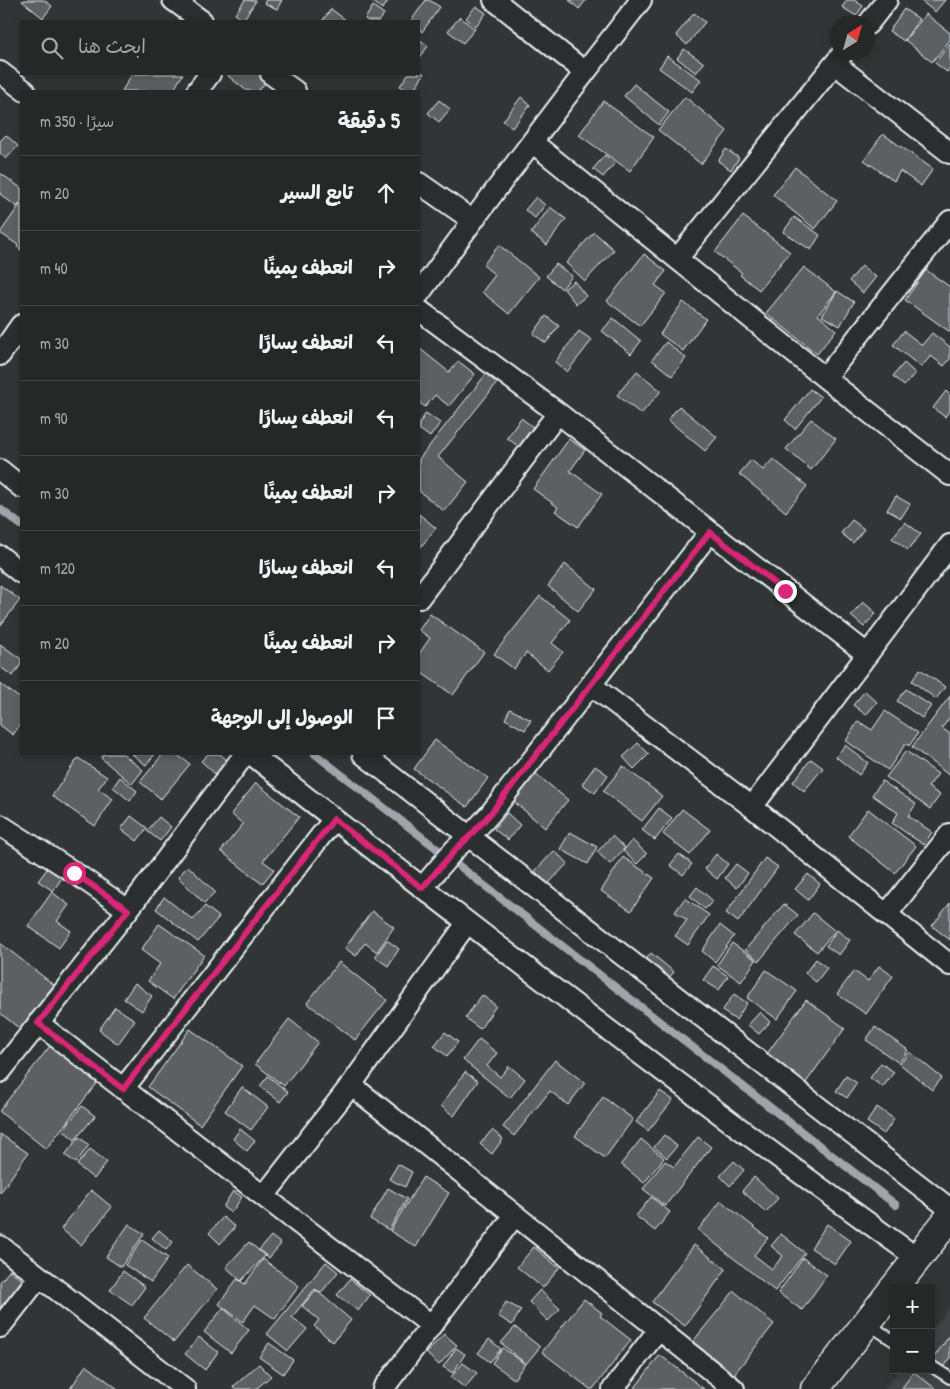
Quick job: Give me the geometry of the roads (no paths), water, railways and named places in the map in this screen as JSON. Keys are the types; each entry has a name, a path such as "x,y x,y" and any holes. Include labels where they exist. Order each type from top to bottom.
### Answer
{"highway":[{"path":"897,1284 950,1217"},
{"path":"816,1389 890,1293"}],"street":[{"path":"173,0 201,20"},
{"path":"494,0 585,72"},
{"path":"420,293 472,220 642,0"},
{"path":"875,15 887,0"},
{"path":"677,259 837,60"},
{"path":"841,60 950,153"},
{"path":"0,72 24,90"},
{"path":"198,90 209,75"},
{"path":"272,75 294,90"},
{"path":"532,142 825,378 950,475"},
{"path":"420,183 472,220"},
{"path":"825,378 948,227"},
{"path":"420,311 558,413 868,654"},
{"path":"0,355 12,328"},
{"path":"420,597 558,413"},
{"path":"0,470 20,486"},
{"path":"422,888 490,814 710,532"},
{"path":"752,807 950,546"},
{"path":"0,556 20,572"},
{"path":"591,685 752,807 950,965"},
{"path":"0,1072 128,910 244,755"},
{"path":"252,755 467,923 800,1174 917,1258"},
{"path":"364,755 950,1209"},
{"path":"123,1089 334,819"},
{"path":"0,825 128,910"},
{"path":"887,914 950,834"},
{"path":"264,1196 351,1084 467,923"},
{"path":"38,1023 431,1325"},
{"path":"351,1084 734,1389"},
{"path":"383,1389 515,1215"},
{"path":"0,1246 176,1386"},
{"path":"0,1327 39,1276"},
{"path":"613,1389 659,1329"}],"lane":[{"path":"866,1322 890,1338"},
{"path":"935,1369 950,1378"}],"waterway":[{"path":"0,509 20,524"},
{"path":"316,755 896,1205"}]}
